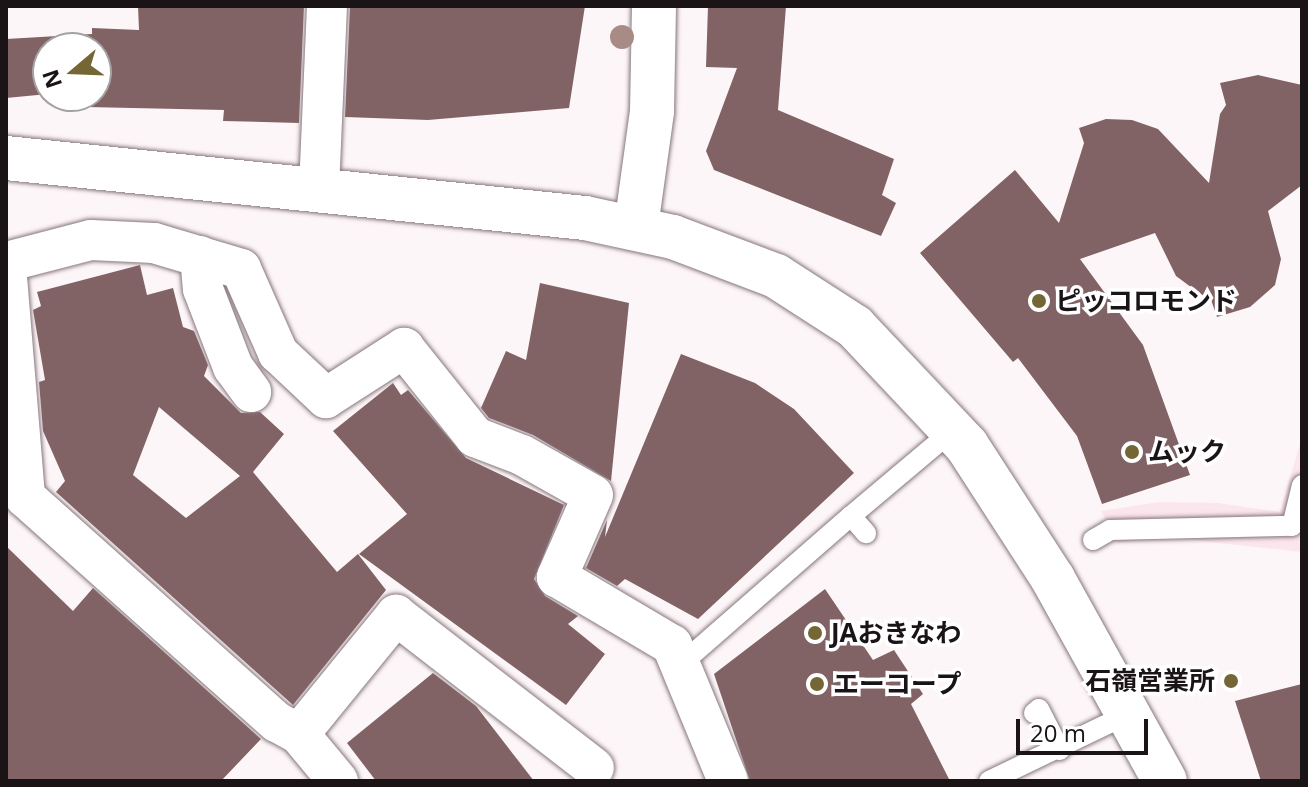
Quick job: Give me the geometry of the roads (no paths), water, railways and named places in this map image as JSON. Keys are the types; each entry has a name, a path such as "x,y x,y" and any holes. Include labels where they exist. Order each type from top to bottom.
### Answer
{"street":[{"path":"319,189 327,6"},
{"path":"636,227 652,111 654,6"},
{"path":"6,158 319,189 636,227 746,262 814,298 896,365 953,430 1053,579 1165,781"},
{"path":"338,781 299,734 277,722 25,497 6,263 91,240 154,243 241,269 278,353 326,398 404,348 475,437 522,455 593,495 557,577 672,645 728,781"},
{"path":"200,256 203,289 233,367 251,392"},
{"path":"299,734 396,615 594,768"}],"lane":[{"path":"680,665 953,430"},
{"path":"1093,540 1110,530 1292,526 1302,485"},
{"path":"851,516 866,533"},
{"path":"1034,713 1039,709 1060,750"},
{"path":"989,781 1060,750 1128,714"}],"place":[{"name":"ピッコロモンド","path":"1039,301"},
{"name":"ムック","path":"1132,452"},
{"name":"JAおきなわ","path":"815,633"},
{"name":"石嶺営業所","path":"1231,681"},
{"name":"エーコープ","path":"817,684"}]}
